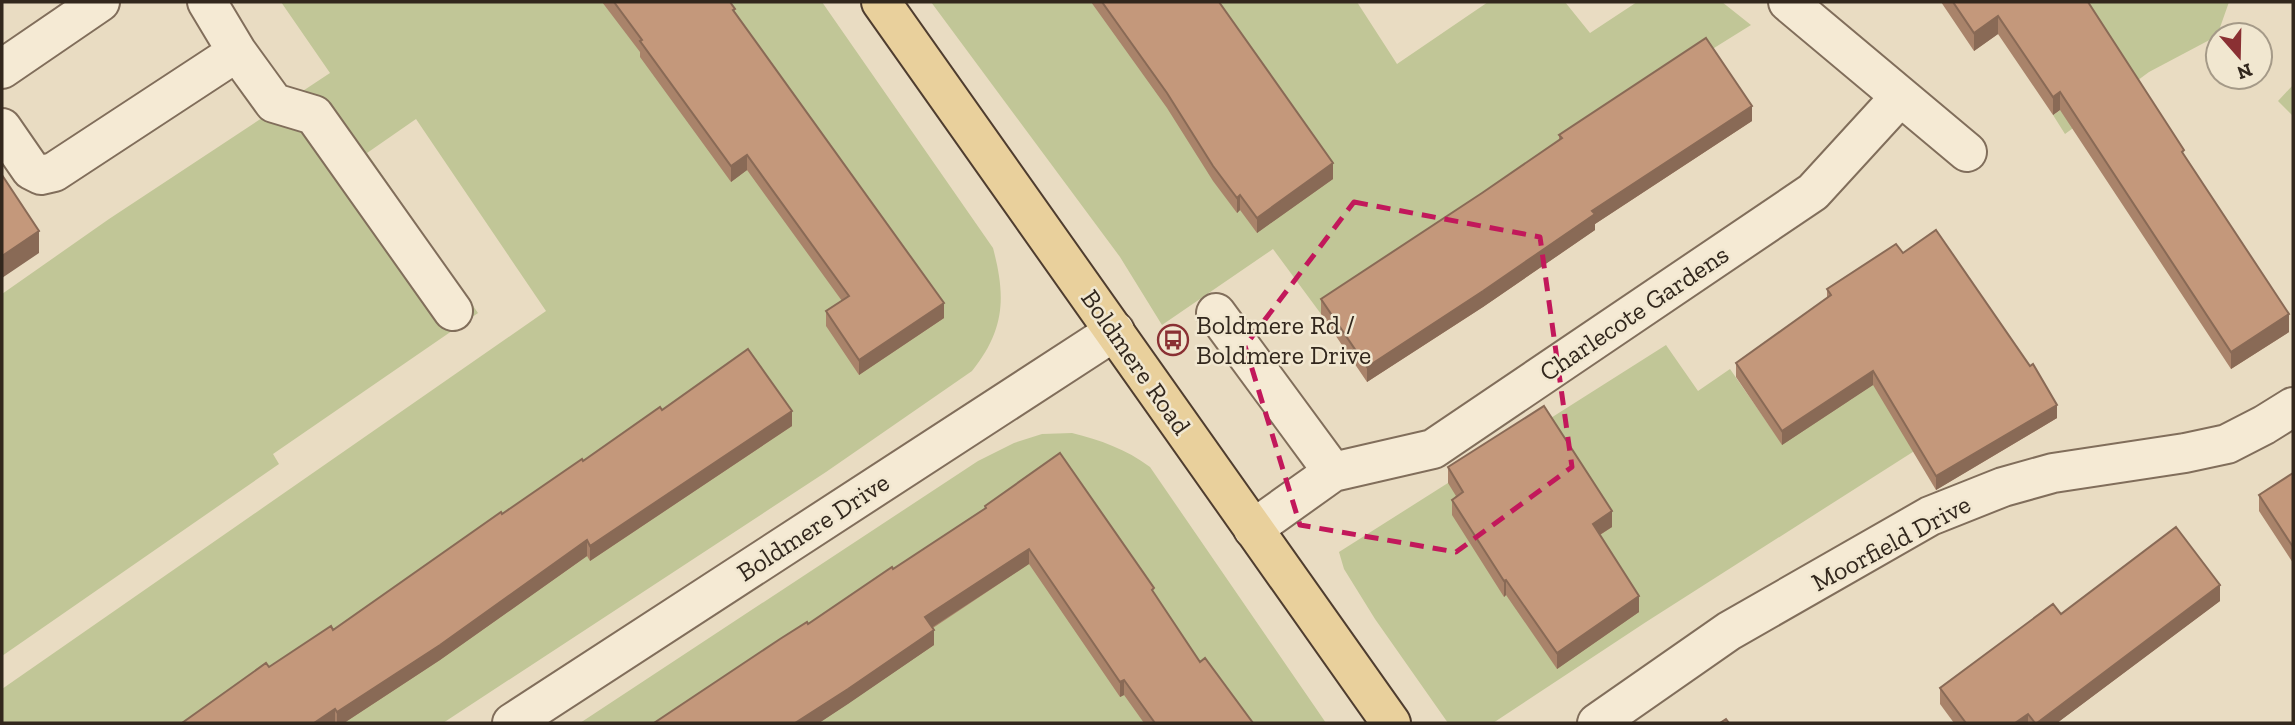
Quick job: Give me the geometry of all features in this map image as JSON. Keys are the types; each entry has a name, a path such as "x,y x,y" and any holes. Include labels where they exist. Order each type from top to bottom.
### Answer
{"main road":[{"name":"Boldmere Road","path":"881,2 1391,723"}],"street":[{"path":"2,69 100,2"},
{"path":"207,2 237,52 274,103 314,115 453,311"},
{"path":"1788,2 1967,152"},
{"path":"2,128 31,170 41,175 54,172 237,52"},
{"name":"Charlecote Gardens","path":"1252,529 1334,472 1433,449 1813,192 1900,97"},
{"path":"1216,313 1334,472"},
{"name":"Boldmere Drive","path":"512,723 1115,331"},
{"name":"Moorfield Drive","path":"1597,723 1729,631 1930,516 2003,487 2053,473 2227,444 2293,407"}],"highlighted area":[{"path":"1354,202 1540,237 1572,467 1456,552 1300,525 1245,346"}],"green space":[{"path":"281,2 822,2 993,248 1001,298 997,327 991,341 972,371 826,472 443,723 2,723 2,689 546,311 416,119 367,153 478,313 273,454 279,464 2,656 2,294 109,219 330,73"},
{"path":"931,2 1357,2 1397,64 1488,2 1565,2 1590,33 1637,2 1722,2 1751,25 1321,314 1273,249 1162,325 1120,257"},
{"path":"2040,2 2229,2 2222,21 2204,21 2204,43 2149,72 2065,134 2053,115 2121,70"},
{"path":"2293,85 2293,116 2278,101"},
{"path":"1802,333 1849,401 1908,360 1963,420 1493,723 1448,723 1375,619 1344,569 1339,552 1666,345 1698,391 1730,369 1782,444"},
{"path":"1072,433 1112,446 1150,467 1326,723 580,723 978,461 1014,443 1042,434"}],"building":[{"path":"614,2 730,2 735,9 733,10 944,303 859,360 826,311 849,296 747,155 731,166"},
{"path":"1102,2 1219,2 1333,163 1257,218 1240,195 1237,198 1213,166 1167,93"},
{"path":"1953,2 2088,2 2184,150 2182,152 2289,314 2231,352 2060,92 2053,97 1998,16 1974,33"},
{"path":"1706,38 1752,106 1592,211 1595,214 1367,367 1321,299 1482,193 1562,138 1559,135"},
{"path":"2,175 39,231 2,256"},
{"path":"1936,230 2030,366 2033,364 2057,405 1936,476 1873,371 1782,431 1736,363 1831,295 1827,289 1896,244 1903,253"},
{"path":"748,349 792,411 590,546 587,540 440,645 337,712 335,709 314,723 182,723 266,663 269,667 331,626 333,630 501,512 502,514 582,459 583,461 660,407 662,410"},
{"path":"1544,406 1612,511 1593,524 1639,596 1557,653 1506,580 1504,581 1452,500 1463,492 1448,467"},
{"path":"1060,453 1154,588 1152,590 1200,662 1205,658 1253,723 1155,723 1124,680 1120,682 1029,549 925,617 934,630 795,723 654,723 986,508 985,506"},
{"path":"2293,473 2293,547 2259,495"},
{"path":"2176,527 2220,585 2037,723 2028,714 2015,723 1966,723 1940,688 2053,604 2061,614"}],"place":[{"name":"Boldmere Rd / Boldmere Drive","path":"1173,340"}]}
